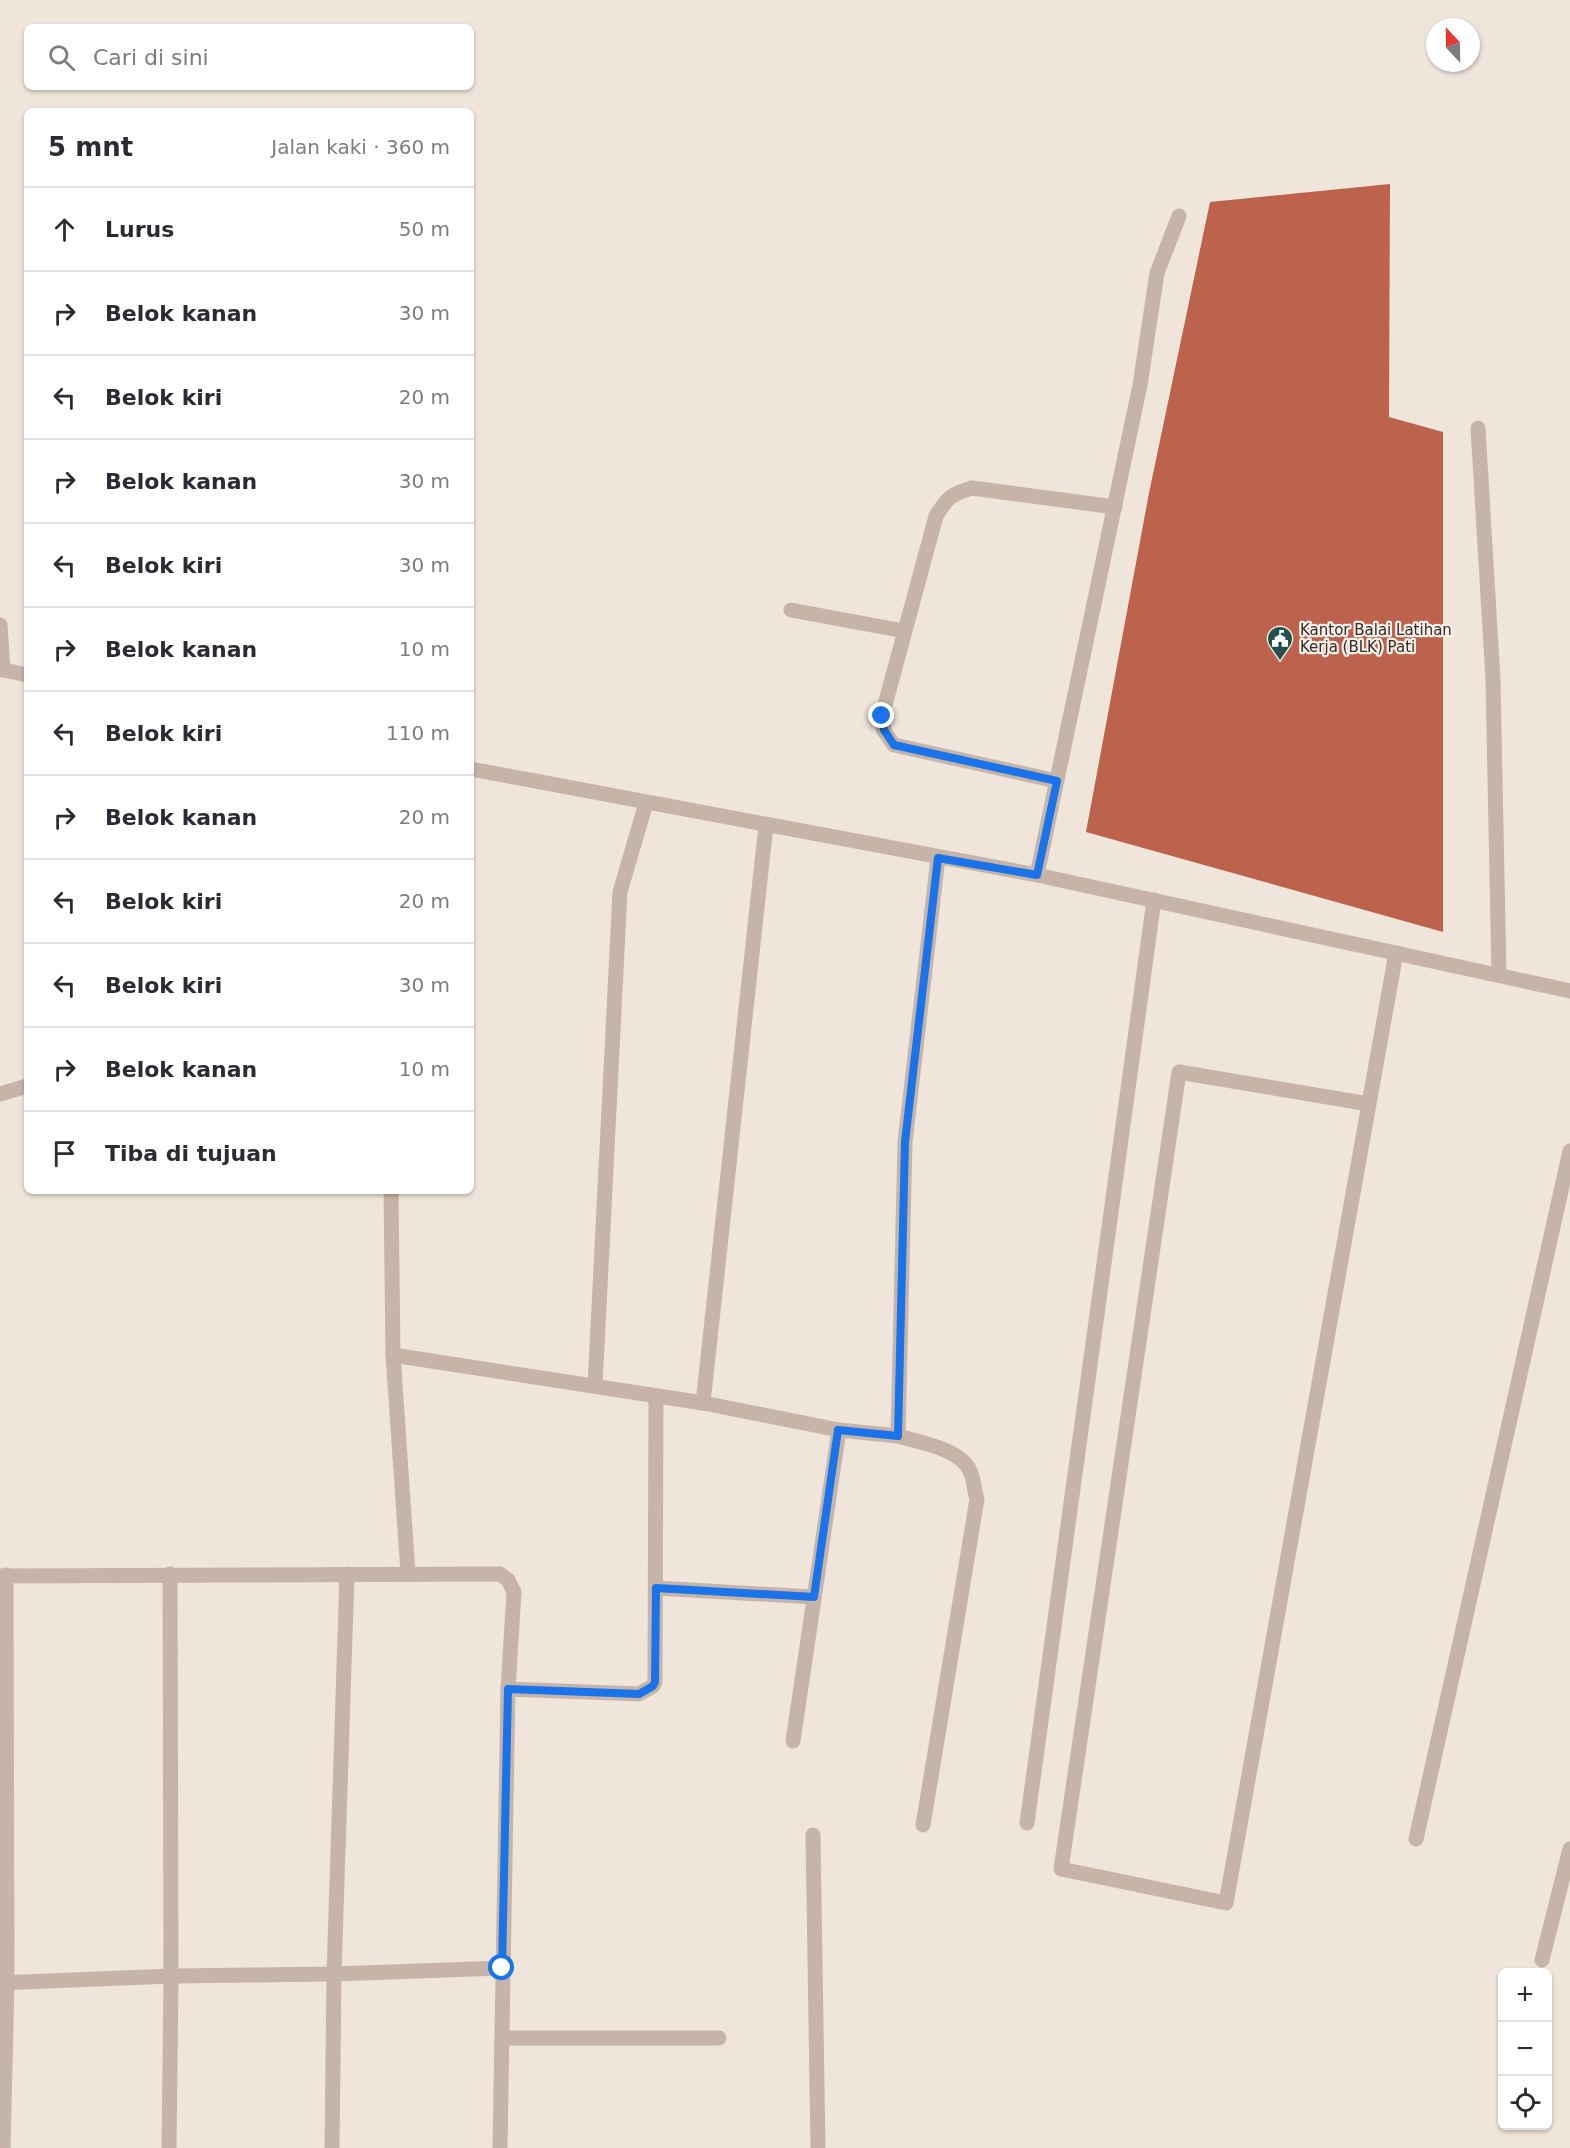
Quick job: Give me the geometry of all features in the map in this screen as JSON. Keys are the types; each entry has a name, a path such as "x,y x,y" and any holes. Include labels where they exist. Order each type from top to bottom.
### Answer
{"street":[{"path":"1037,875 1140,385 1157,273 1179,216"},
{"path":"1478,428 1493,680 1499,975"},
{"path":"1057,781 894,745 884,730 882,716 936,516 946,500 957,492 972,488 1115,507"},
{"path":"791,610 904,632"},
{"path":"0,625 2,670 24,674"},
{"path":"474,770 1037,875 1570,991"},
{"path":"595,1386 620,892 646,803"},
{"path":"703,1403 766,825"},
{"path":"898,1436 905,1142 938,858"},
{"path":"1027,1823 1154,900"},
{"path":"1369,1104 1179,1072 1061,1869 1226,1903 1369,1104 1396,953"},
{"path":"0,1094 24,1087"},
{"path":"1416,1839 1570,1151"},
{"path":"391,1194 393,1355 408,1574"},
{"path":"393,1355 703,1403 838,1430 898,1436 942,1449 961,1460 970,1470 977,1499 923,1825"},
{"path":"508,1689 639,1694 653,1686 655,1682 656,1588 656,1396"},
{"path":"793,1741 838,1430"},
{"path":"169,2148 170,1574"},
{"path":"3,2148 3,1576 170,1574 500,1574 508,1580 514,1592 508,1689 500,2148"},
{"path":"333,2148 334,1974 347,1574"},
{"path":"656,1588 814,1597"},
{"path":"813,1835 818,2148"},
{"path":"1542,1960 1570,1849"},
{"path":"4,1983 171,1976 334,1974 502,1968"},
{"path":"503,2038 719,2038"}],"building":[{"name":"Kantor Balai Latihan Kerja (BLK) Pati","path":"1390,184 1389,417 1443,432 1443,932 1086,832 1149,493 1210,202"}],"place":[{"name":"Kantor Balai Latihan Kerja (BLK) Pati","path":"1280,662"}],"route":[{"path":"502,1968 508,1689 639,1694 646,1691 655,1682 656,1588 814,1597 838,1430 898,1436 905,1142 938,858 1037,875 1057,781 894,745 884,730 882,716"}]}
